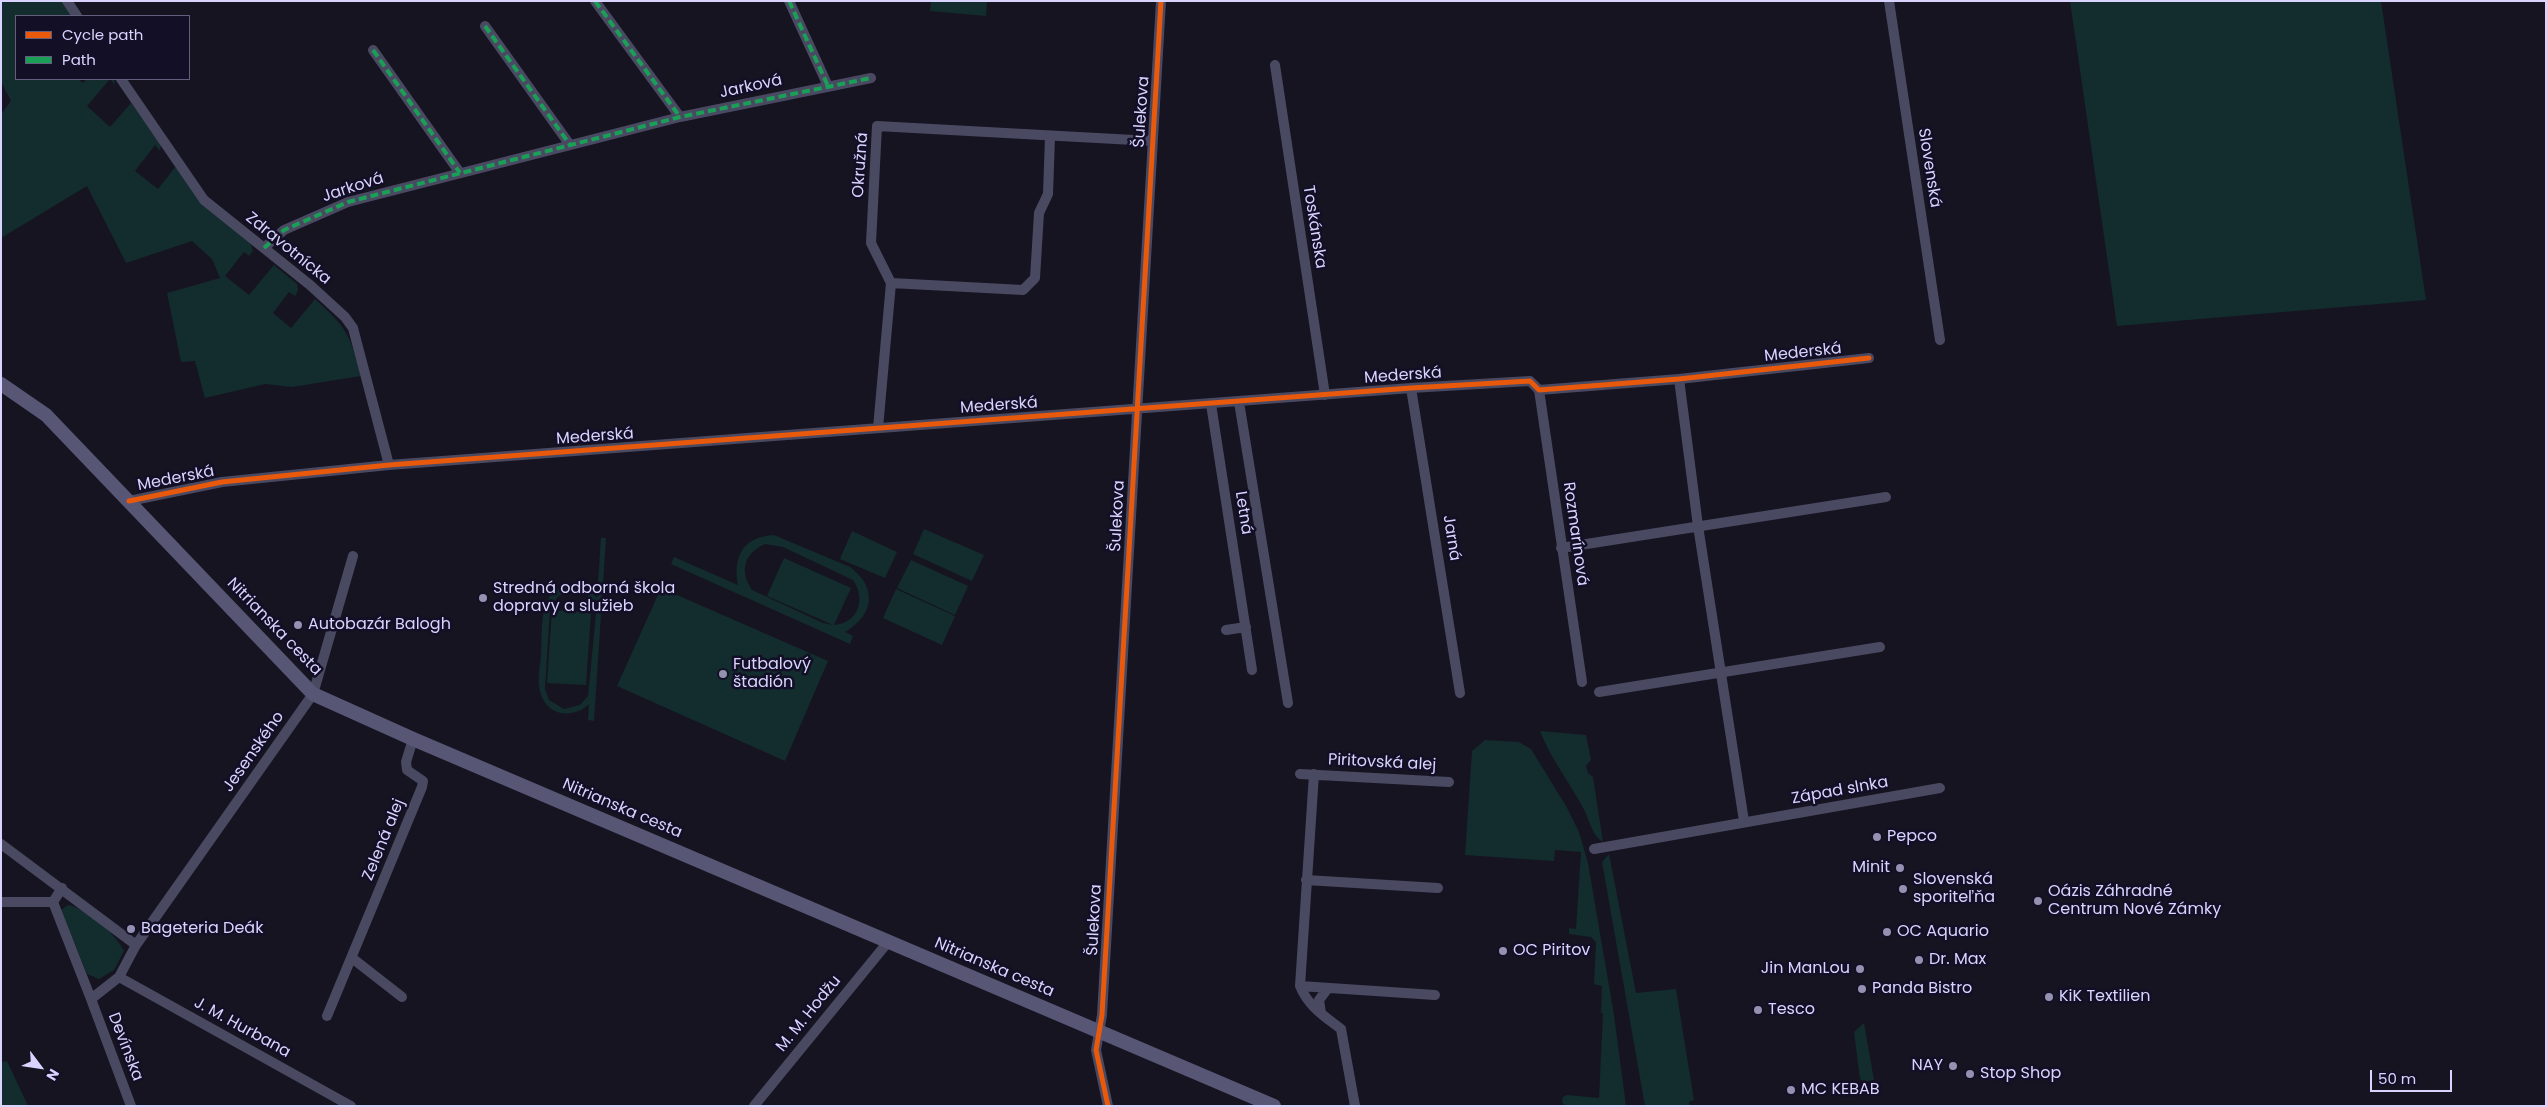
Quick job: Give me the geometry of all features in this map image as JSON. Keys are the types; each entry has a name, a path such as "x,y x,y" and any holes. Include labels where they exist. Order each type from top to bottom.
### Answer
{"main road":[{"name":"Nitrianska cesta","path":"1,384 46,415 313,694 414,739 1274,1106"}],"street":[{"path":"67,1 77,15"},
{"path":"595,1 680,117"},
{"path":"789,1 828,86"},
{"name":"Šulekova","path":"1108,1106 1096,1050 1103,1006 1161,1"},
{"name":"Slovenská","path":"1889,1 1940,340"},
{"path":"485,26 570,145"},
{"path":"373,50 460,173"},
{"name":"Toskánska","path":"1274,65 1324,395"},
{"name":"Jarková","path":"264,248 284,230 348,202 680,117 871,78"},
{"name":"Zdravotnícka","path":"122,80 204,200 310,285 353,328 389,465"},
{"name":"Okružná","path":"891,283 871,244 877,126 1152,142"},
{"path":"878,428 891,283 1023,290 1035,278 1040,213 1048,194 1050,137"},
{"name":"Mederská","path":"129,501 222,482 389,465 1411,388 1530,381 1539,390 1679,379 1869,358"},
{"path":"1679,379 1698,526 1744,821"},
{"name":"Jarná","path":"1411,388 1460,693"},
{"name":"Rozmarínová","path":"1539,390 1582,682"},
{"path":"1240,402 1288,703"},
{"name":"Letná","path":"1211,404 1252,670"},
{"path":"1561,548 1886,497"},
{"name":"Jesenského","path":"119,977 136,945 313,694 353,556"},
{"path":"1226,630 1246,627"},
{"path":"1600,692 1880,647"},
{"name":"Zelená alej","path":"327,1016 422,787 423,781 407,770 406,762 414,739"},
{"name":"Piritovská alej","path":"1300,774 1449,782"},
{"name":"Piritovská alej","path":"1300,986 1314,774"},
{"name":"Západ slnka","path":"1594,849 1744,821 1940,788"},
{"path":"1,844 136,945"},
{"path":"1306,880 1438,888"},
{"path":"1,902 53,902 62,888"},
{"name":"Devínska","path":"53,902 131,1106"},
{"name":"M. M. Hodžu","path":"754,1106 888,942"},
{"path":"352,958 402,997"},
{"path":"91,999 119,977"},
{"name":"J. M. Hurbana","path":"119,977 351,1106"},
{"path":"1355,1106 1347,1049 1341,1029 1305,998 1300,986 1435,995"},
{"path":"1321,1013 1319,1000 1328,988"}],"green space":[{"path":"6,1 62,1 71,15 15,15 15,80 79,80 83,83 86,80 109,80 87,106 110,127 131,103 161,145 160,151 155,145 135,171 158,189 176,166 200,201 251,244 253,251 249,256 244,252 225,276 249,295 274,265 297,284 298,290 295,296 289,292 273,313 291,328 315,299 334,317 346,333 354,350 361,376 292,387 265,384 205,398 195,361 181,362 167,293 220,278 212,259 192,241 126,263 87,186 1,238 1,114 11,101 1,82 1,3"},
{"path":"931,1 987,1 986,16 930,11"},
{"path":"2070,1 2381,1 2426,300 2117,326"},
{"path":"924,529 984,555 972,581 913,554"},
{"path":"852,531 897,552 885,578 840,559"},
{"path":"774,535 850,567 859,575 865,584 869,601 867,610 862,618 845,632 853,636 850,644 671,564 674,557 738,585 737,566 742,550 747,544 763,537","holes":["765,544 783,547 853,580 859,594 859,602 858,608 849,620 834,625 851,588 784,558 767,596 833,625 823,623 752,590 748,583 745,569 748,558"]},
{"path":"601,538 606,538 594,721 588,720 589,704 577,712 563,713 557,712 546,704 540,692 539,676 542,624 546,604 551,595 557,589 567,585 576,585 584,587 597,598","holes":["573,590 589,597 594,604 596,614 588,696 580,705 564,709 549,700 545,689 550,609 558,596"]},
{"path":"911,560 968,586 955,615 897,588"},
{"name":"Futbalový štadión","path":"661,588 828,661 785,761 617,686"},
{"path":"896,589 955,616 942,645 883,618"},
{"path":"552,610 591,613 586,685 547,683"},
{"path":"1540,731 1586,735 1591,760 1586,766 1588,773 1593,777 1603,842 1593,830 1577,796 1554,760"},
{"path":"1485,740 1519,742 1531,749 1566,806 1579,832 1588,863 1614,1015 1626,1106 1566,1106 1562,1102 1563,1097 1567,1095 1599,1098 1603,1013 1601,1013 1602,986 1594,984 1596,942 1591,937 1569,934 1569,928 1576,929 1581,852 1555,850 1554,861 1465,855 1472,751"},
{"path":"1609,854 1636,993 1676,989 1694,1100 1689,1102 1689,1106 1645,1106 1602,862"},
{"path":"68,905 83,911 100,923 115,937 124,951 114,970 99,979 87,974 61,910"},
{"path":"1864,1023 1874,1080 1864,1082 1860,1079 1854,1032"},
{"path":"7,1061 28,1106 1,1106 1,1062"}],"marked path":[{"path":"595,1 680,117"},
{"path":"789,1 828,86"},
{"path":"485,26 570,145"},
{"path":"373,50 460,173"},
{"path":"264,248 284,230 348,202 680,117 871,78"}],"cycle path":[{"path":"1108,1106 1096,1050 1102,1015 1161,1"},
{"path":"129,501 222,482 389,465 1411,388 1530,381 1539,390 1679,379 1869,358"}],"place":[{"name":"Stredná odborná škola dopravy a služieb","path":"483,598"},
{"name":"Autobazár Balogh","path":"298,625"},
{"name":"Futbalový štadión","path":"723,674"},
{"name":"Pepco","path":"1877,837"},
{"name":"Minit","path":"1900,868"},
{"name":"Slovenská sporiteľňa","path":"1903,889"},
{"name":"Oázis Záhradné Centrum Nové Zámky","path":"2038,901"},
{"name":"Bageteria Deák","path":"131,929"},
{"name":"OC Aquario","path":"1887,932"},
{"name":"OC Piritov","path":"1503,951"},
{"name":"Dr. Max","path":"1919,960"},
{"name":"Jin ManLou","path":"1860,969"},
{"name":"Panda Bistro","path":"1862,989"},
{"name":"KiK Textilien","path":"2049,997"},
{"name":"Tesco","path":"1758,1010"},
{"name":"NAY","path":"1953,1066"},
{"name":"Stop Shop","path":"1970,1074"},
{"name":"MC KEBAB","path":"1791,1090"}]}
